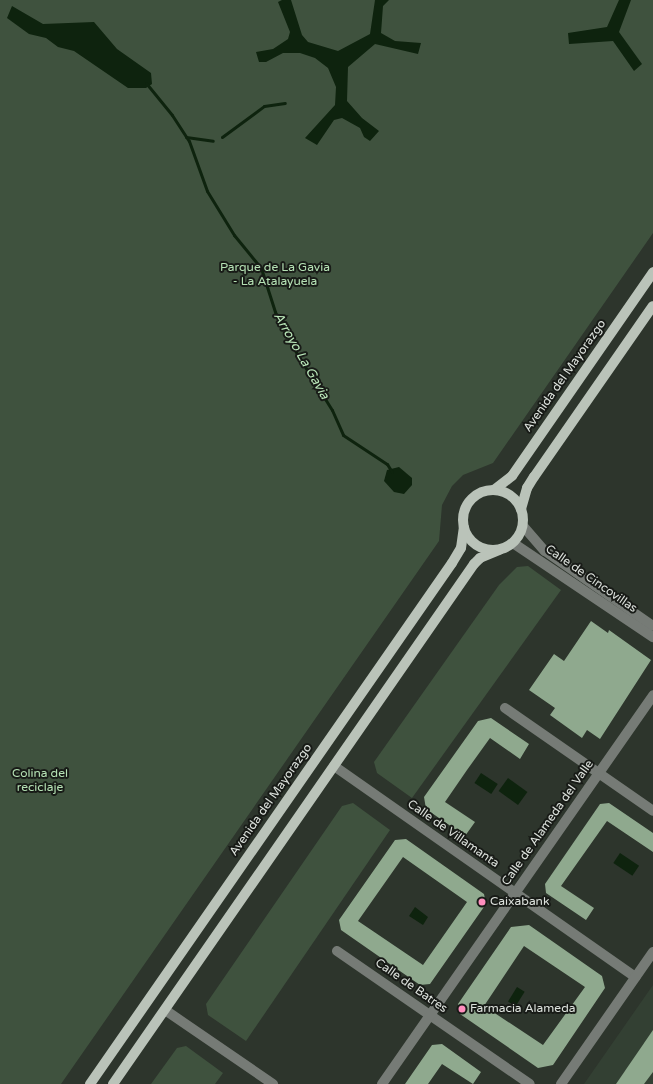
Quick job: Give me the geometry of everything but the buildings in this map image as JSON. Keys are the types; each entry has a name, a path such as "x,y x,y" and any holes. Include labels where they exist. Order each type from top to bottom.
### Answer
{"main road":[{"name":"Avenida del Mayorazgo","path":"494,490 512,476 653,272"},
{"path":"113,1084 474,564 480,558 513,543 523,526 521,509 527,488 653,306"},
{"path":"499,550 477,546 470,540 464,527 464,512 468,503 475,496 494,490 510,496 521,509"},
{"name":"Avenida del Mayorazgo","path":"90,1084 458,553 464,527"}],"street":[{"name":"Calle de Cincovillas","path":"523,526 545,550 653,626"},
{"name":"Calle de Cincovillas","path":"513,543 653,638"},
{"name":"Calle de Alameda del Valle","path":"382,1084 653,695"},
{"path":"505,708 653,811"},
{"name":"Calle de Villamanta","path":"334,766 635,977"},
{"name":"Calle de Batres","path":"337,951 530,1084"},
{"path":"561,1084 653,952"},
{"path":"165,1010 273,1084"}],"shaded area":[{"path":"282,0 291,0 302,35 308,42 338,51 370,34 375,0 389,0 383,6 381,33 395,41 421,43 418,54 375,44 348,67 347,101 362,118 379,131 370,141 364,137 360,128 342,118 334,120 317,145 305,138 335,105 336,87 328,68 315,58 300,53 283,53 266,62 259,62 256,52 273,49 288,39 290,32 278,2"},
{"path":"619,0 631,0 619,32 642,64 634,71 613,41 569,44 568,33 607,27"},
{"path":"12,6 43,24 94,22 117,49 151,73 152,84 146,88 128,88 74,51 58,47 46,38 29,34 7,18"},
{"path":"399,467 412,478 412,485 404,494 394,492 384,481 387,470"},
{"path":"481,773 498,784 491,794 474,783"},
{"path":"508,778 527,792 518,805 499,791"},
{"path":"620,853 639,866 632,876 613,863"},
{"path":"415,907 428,917 423,925 409,916"},
{"path":"653,985 653,1084 584,1084"},
{"path":"517,987 525,992 516,1006 508,1001"}],"green space":[{"name":"Parque de La Gavia - La Atalayuela","path":"0,0 653,0 653,233 493,463 463,475 452,486 442,505 439,541 61,1084 0,1084"},
{"path":"528,566 561,590 412,798 377,773 374,762 499,585 517,567"},
{"path":"353,803 390,830 246,1041 208,1015 206,1004 342,806"},
{"path":"186,1046 223,1073 215,1084 151,1084 177,1048"}],"waterway":[{"name":"Arroyo La Gavia","path":"146,83 172,115 189,141 207,191 234,235 261,268 275,312 297,354 332,410 343,435 387,464 392,472"},
{"path":"222,137 264,106 285,103"},
{"path":"186,137 213,141"}],"place":[{"name":"Caixabank","path":"482,902"},
{"name":"Farmacia Alameda","path":"462,1009"}],"park label":[{"name":"Colina del reciclaje","path":"40,781"}]}
